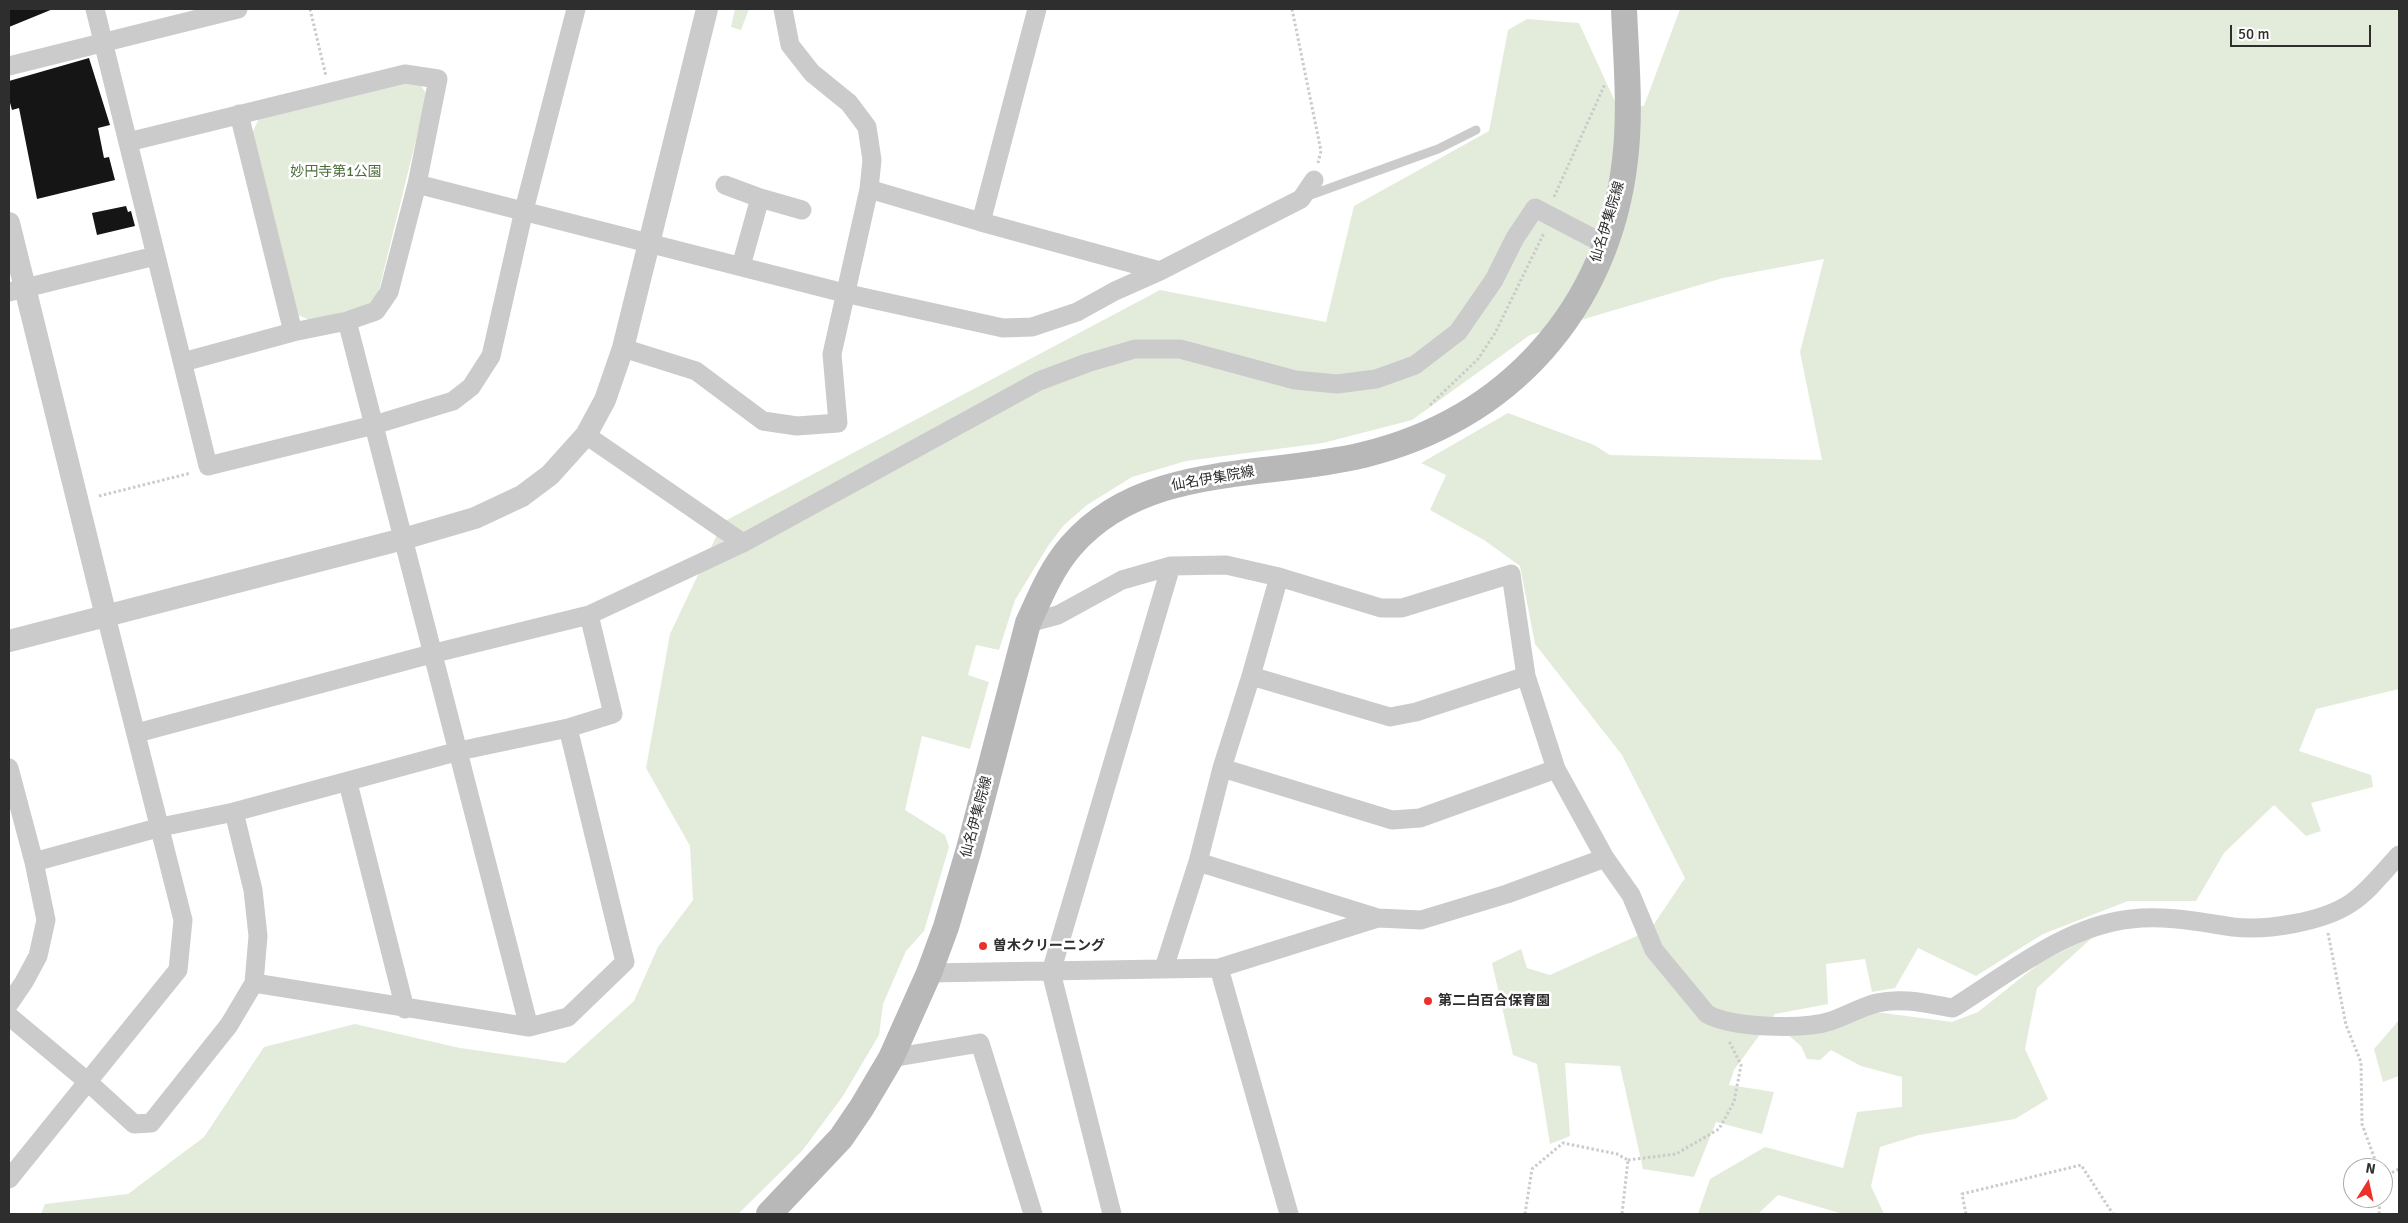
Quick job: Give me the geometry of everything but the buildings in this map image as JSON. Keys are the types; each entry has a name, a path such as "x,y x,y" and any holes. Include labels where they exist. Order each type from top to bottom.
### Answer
{"main road":[{"name":"仙名伊集院線","path":"768,1214 841,1138 892,1058 930,974 969,849 1028,624 1042,592 1070,547 1091,527 1114,511 1140,497 1166,487 1202,478 1328,462 1397,446 1471,412 1510,384 1540,355 1570,313 1591,276 1604,244 1616,204 1623,172 1628,125 1624,9"}],"street":[{"path":"95,9 102,44 208,466 374,425 454,401 472,387 491,356 524,210 576,9"},
{"path":"9,66 238,9"},
{"path":"9,641 404,539 475,518 522,496 550,475 586,435 605,400 623,348 707,9"},
{"path":"623,348 696,371 763,421 797,426 838,423 832,354 844,293 869,189 872,160 867,127 849,103 812,73 790,45 783,9"},
{"path":"981,222 1037,9"},
{"path":"128,142 405,74 438,79 417,184 389,292 376,311 347,321 293,332 183,362"},
{"path":"239,114 293,332"},
{"path":"417,184 844,293 1003,328 1032,327 1076,312 1300,199 1314,180"},
{"path":"725,185 760,198 802,210"},
{"path":"869,189 1160,271"},
{"path":"741,266 760,198"},
{"path":"137,733 431,654 589,615 743,543 1039,381 1087,363 1135,349 1180,349 1295,380 1337,384 1376,379 1415,365 1458,332 1494,280 1515,238 1535,208 1604,244"},
{"path":"9,223 17,290 137,733 183,920 178,970 9,1179"},
{"path":"17,290 155,256"},
{"path":"347,321 404,539 431,654 459,751 529,1027"},
{"path":"586,435 743,543"},
{"path":"1028,624 1058,615 1122,580 1171,566 1226,565 1278,577 1381,608 1402,608 1511,574 1526,676 1556,769 1605,858 1631,895 1654,950 1707,1014 1718,1020 1782,1027 1829,1022 1877,1003 1907,1000 1953,1008 2080,930 2131,919 2177,918 2235,927 2268,928 2324,916 2350,903 2399,855"},
{"path":"1112,1214 1051,972 1171,566"},
{"path":"1164,968 1198,862 1222,768 1251,676 1278,577"},
{"path":"34,862 161,827 234,812 348,783 459,751 568,728 613,714 589,615"},
{"path":"1251,676 1390,717 1416,712 1526,676"},
{"path":"254,983 405,1009 529,1027 568,1018 625,962 568,728"},
{"path":"9,768 34,862 46,920 38,956 9,1004"},
{"path":"1222,768 1392,820 1420,818 1556,769"},
{"path":"348,783 405,1009"},
{"path":"9,1016 88,1082 134,1124 151,1123 229,1025 254,983 258,936 254,890 234,812"},
{"path":"1198,862 1378,918 1421,920 1507,894 1605,858"},
{"path":"930,974 1219,968 1378,918"},
{"path":"1219,968 1289,1214"},
{"path":"892,1058 980,1043 1033,1214"}],"lane":[{"path":"1300,199 1438,149 1476,130"}],"path":[{"path":"310,9 330,91"},
{"path":"1292,9 1321,151 1314,180"},
{"path":"1426,410 1478,359 1495,333 1549,215 1608,77"},
{"path":"99,496 202,470 208,466"},
{"path":"2324,916 2346,1025 2361,1062 2362,1124 2374,1158"},
{"path":"1525,1214 1532,1169 1563,1143 1617,1154 1628,1160 1676,1154 1719,1129 1734,1102 1741,1064 1718,1020"},
{"path":"1622,1214 1628,1160"},
{"path":"1966,1214 1962,1194 2081,1165 2113,1214"}],"green space":[{"path":"735,9 749,9 741,30 731,27"},
{"path":"1680,9 2399,9 2399,689 2316,709 2299,751 2371,775 2373,787 2311,803 2321,831 2306,836 2274,805 2224,853 2196,901 2128,901 2043,934 1976,976 1918,948 1895,988 1872,992 1865,959 1826,964 1828,1004 1775,1014 1734,1070 1729,1085 1774,1092 1762,1134 1716,1122 1694,1177 1643,1169 1620,1066 1565,1063 1570,1136 1550,1144 1537,1064 1513,1055 1492,963 1521,949 1527,968 1550,975 1650,930 1685,878 1622,755 1535,644 1520,566 1484,540 1430,510 1446,475 1421,463 1508,413 1594,445 1610,455 1822,460 1800,352 1824,259 1723,278 1530,335 1412,420 1323,443 1186,461 1132,477 1087,505 1064,525 1048,546 1015,600 999,650 976,645 968,675 989,682 970,749 922,736 905,810 945,835 949,847 924,931 906,951 883,1004 879,1035 843,1096 802,1151 738,1214 41,1214 45,1204 128,1194 204,1137 264,1047 355,1024 460,1048 565,1063 634,1001 658,947 693,900 690,846 646,768 670,634 723,522 1160,290 1326,322 1354,206 1489,131 1508,30 1527,19 1579,23 1618,108 1644,106"},
{"name":"妙円寺第1公園","path":"399,82 420,84 427,95 378,294 368,305 312,321 298,315 252,134 259,118"},
{"path":"2095,935 2037,988 2025,1049 2048,1099 2015,1119 1919,1135 1880,1147 1871,1186 1884,1214 1843,1214 1778,1195 1758,1214 1698,1214 1710,1179 1765,1147 1843,1168 1857,1112 1902,1107 1902,1077 1861,1066 1831,1050 1820,1060 1807,1059 1801,1046 1788,1035 1876,1012 1952,1022 1978,1012 2041,962"},
{"path":"2399,1020 2399,1076 2383,1082 2374,1049"}],"place":[{"name":"曽木クリーニング","path":"983,946"},
{"name":"第二白百合保育園","path":"1428,1001"}]}
